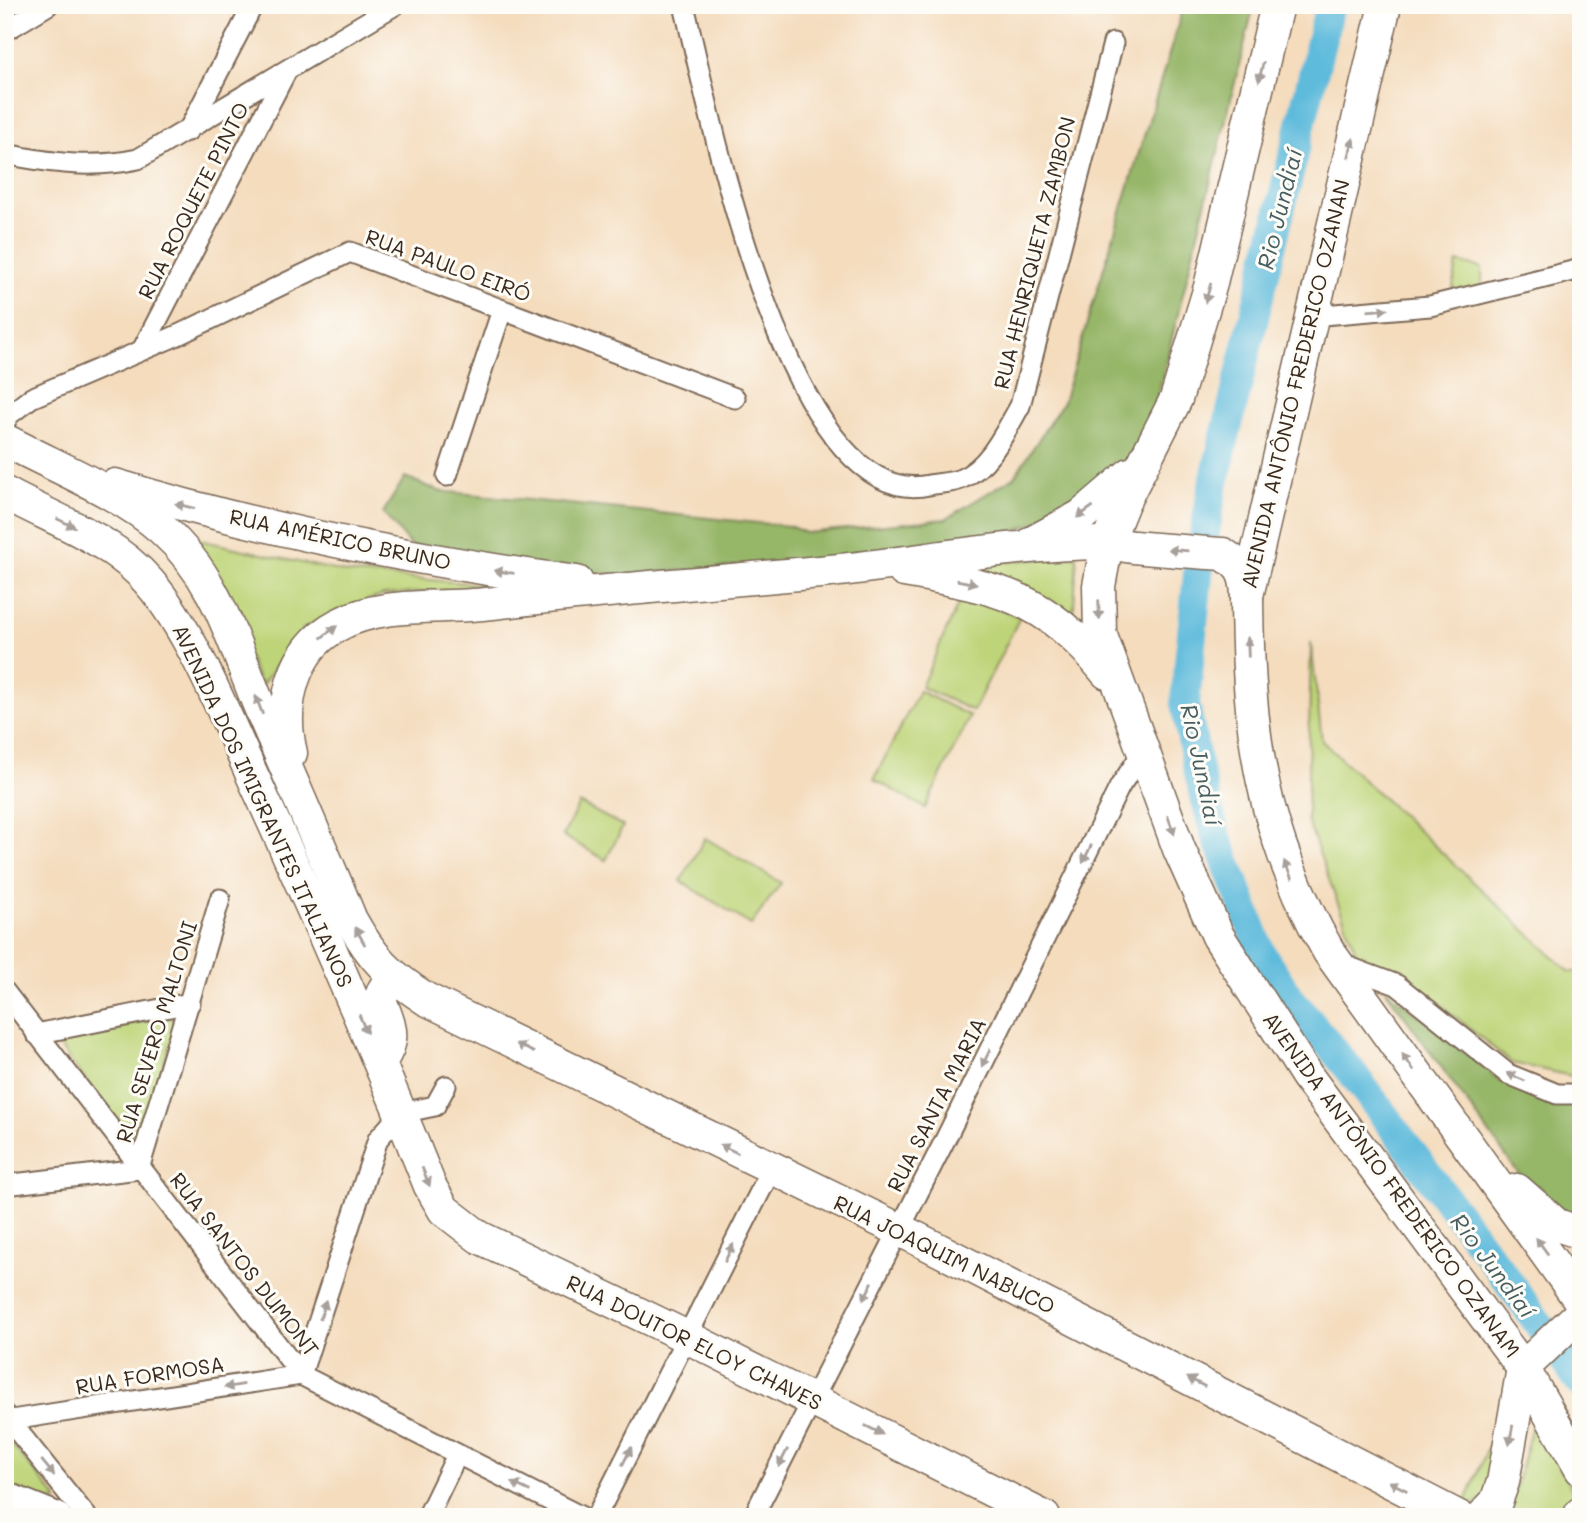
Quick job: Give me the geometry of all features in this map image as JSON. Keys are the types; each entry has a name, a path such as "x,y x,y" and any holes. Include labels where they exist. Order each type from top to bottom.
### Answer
{"main road":[{"path":"1026,546 1081,516 1122,484 1152,449 1176,399 1210,287 1277,5"},
{"name":"AVENIDA ANTÔNIO FREDERICO OZANAN","path":"1385,5 1247,596 1249,673 1259,774 1284,864 1304,907 1338,963 1464,1142 1577,1314"},
{"path":"5,480 21,484 30,479 35,471 19,447"},
{"name":"AVENIDA DOS IMIGRANTES ITALIANOS","path":"19,447 66,469 160,527 202,572 225,618 264,717 351,920 366,947 390,974 426,999"},
{"name":"AVENIDA ANTÔNIO FREDERICO OZANAM","path":"1152,449 1123,503 1119,545 1099,586 1100,633 1180,849 1218,936 1307,1076 1526,1365 1581,1469"},
{"name":"RUA AMÉRICO BRUNO","path":"66,469 178,504 393,555 620,587"},
{"name":"AVENIDA DOS IMIGRANTES ITALIANOS","path":"5,493 77,528 112,550 147,579 167,604 236,741 327,938 401,1113"},
{"path":"294,783 285,727 291,685 304,657 335,626 372,612 483,604 620,587 875,566 1026,546 1119,545 1223,554 1237,562 1246,574 1247,596"},
{"path":"875,566 981,585 1015,595 1042,610 1084,644 1121,691"},
{"path":"327,938 358,977 367,981 390,974"},
{"path":"380,1062 390,1048 392,1038 380,999 390,974"},
{"name":"RUA JOAQUIM NABUCO","path":"426,999 771,1170 899,1230 1459,1517"},
{"name":"RUA DOUTOR ELOY CHAVES","path":"401,1113 430,1186 444,1210 460,1224 540,1268 813,1399 1044,1517"},
{"path":"1464,1142 1557,1225 1581,1233"},
{"path":"1482,1517 1496,1502 1503,1482 1526,1365 1577,1314"},
{"path":"5,1496 41,1514"}],"street":[{"path":"5,32 48,5"},
{"path":"187,132 253,5"},
{"path":"5,154 60,164 108,165 138,159 286,73 395,5"},
{"name":"RUA HENRIQUETA ZAMBON","path":"684,5 735,218 795,374 834,438 864,470 895,486 920,487 961,479 993,453 1020,406 1113,43"},
{"name":"RUA ROQUETE PINTO","path":"142,350 286,73"},
{"name":"RUA PAULO EIRÓ","path":"5,422 9,415 31,398 142,350 350,253 735,398"},
{"path":"1311,316 1430,306 1581,269"},
{"path":"447,476 502,310"},
{"name":"RUA SANTA MARIA","path":"753,1517 1120,786 1143,752"},
{"name":"RUA SEVERO MALTONI","path":"5,1185 139,1169 220,899"},
{"path":"1338,963 1398,985 1508,1074 1558,1094 1581,1094"},
{"name":"RUA SANTOS DUMONT","path":"5,992 139,1169 301,1375 582,1517"},
{"path":"36,1034 190,1003"},
{"path":"301,1375 378,1139 401,1113 435,1106 446,1086"},
{"path":"596,1517 771,1170"},
{"name":"RUA FORMOSA","path":"7,1419 301,1375"},
{"path":"7,1419 87,1517"},
{"path":"427,1517 457,1455"}],"green space":[{"path":"1184,5 1254,5 1146,444 1078,507 993,539 774,564 615,575 434,553 410,545 383,513 405,477 439,491 789,526 806,533 945,519 1014,477 1063,402"},
{"path":"1457,262 1482,268 1482,289 1452,294"},
{"path":"195,539 347,573 501,586 384,595 344,608 304,628 261,686"},
{"path":"1077,556 1073,623 940,567"},
{"path":"963,593 1020,617 973,711 921,687"},
{"path":"1311,643 1322,741 1570,972 1581,972 1581,1078 1512,1063 1408,978 1359,960 1307,820"},
{"path":"919,691 970,716 925,808 874,779"},
{"path":"579,803 623,826 606,860 563,836"},
{"path":"705,838 781,883 751,925 681,881"},
{"path":"1384,988 1502,1082 1581,1100 1581,1223 1534,1195"},
{"path":"170,1017 175,1023 175,1029 141,1129 135,1134 127,1135 60,1047 62,1035"},
{"path":"1507,1399 1492,1490 1474,1505 1465,1504"},
{"path":"1533,1422 1575,1495 1566,1517 1508,1517"},
{"path":"5,1437 57,1498 57,1502 5,1493"}],"waterway":[{"name":"Rio Jundiaí","path":"1330,5 1212,490 1198,574 1185,703 1198,770 1215,833 1262,955 1289,997 1350,1070 1513,1288 1581,1384"}]}
